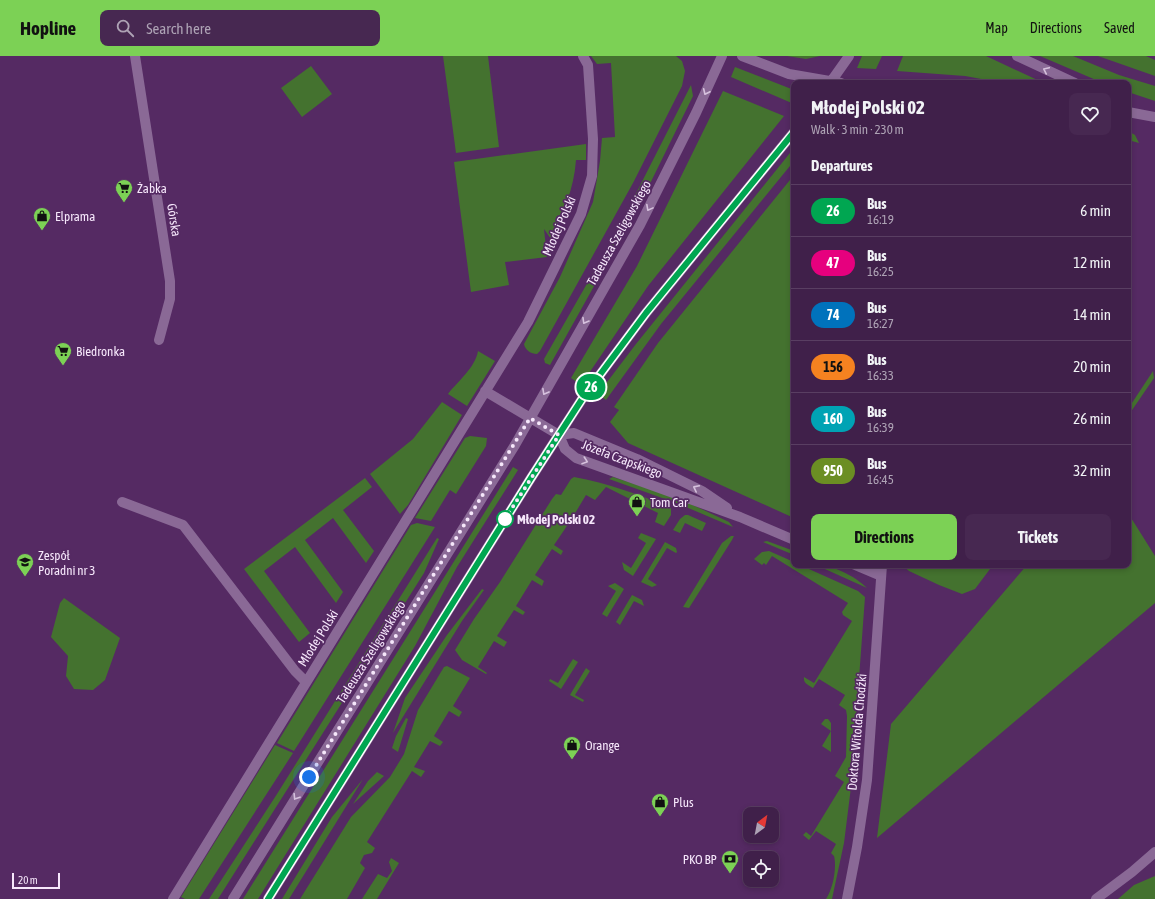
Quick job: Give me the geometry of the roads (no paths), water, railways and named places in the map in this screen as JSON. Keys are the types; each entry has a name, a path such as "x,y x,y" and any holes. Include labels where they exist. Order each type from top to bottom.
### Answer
{"street":[{"name":"Górska","path":"135,56 170,281 170,299 159,340"},
{"name":"Młodej Polski","path":"173,899 485,391 536,305 581,214 587,195 594,158 588,66 583,56"},
{"name":"Tadeusza Szeligowskiego","path":"233,899 530,418 661,185 711,83 722,56"},
{"path":"742,56 781,72 821,80"},
{"path":"832,80 849,56"},
{"path":"1016,56 1068,80"},
{"path":"1131,107 1154,117"},
{"path":"1131,113 1154,117"},
{"path":"268,899 559,435 595,381 646,313 791,136"},
{"path":"485,391 559,435"},
{"name":"Józefa Czapskiego","path":"740,517 702,491 637,459 574,433 559,435 565,449 576,458 740,517 791,539"},
{"path":"122,502 182,525 295,671 306,682"},
{"path":"862,568 881,576"},
{"name":"Doktora Witolda Chodźki","path":"847,899 857,847 867,780 882,568"},
{"path":"1096,899 1132,872 1155,852"}],"place":[{"name":"Żabka","path":"124,203"},
{"name":"Elprama","path":"42,231"},
{"name":"Biedronka","path":"63,366"},
{"name":"Tom Car","path":"637,517"},
{"name":"Młodej Polski 02","path":"505,519"},
{"name":"Zespół Poradni nr 3","path":"25,577"},
{"name":"Orange","path":"572,760"},
{"name":"Plus","path":"660,817"},
{"name":"PKO BP","path":"730,874"}]}
